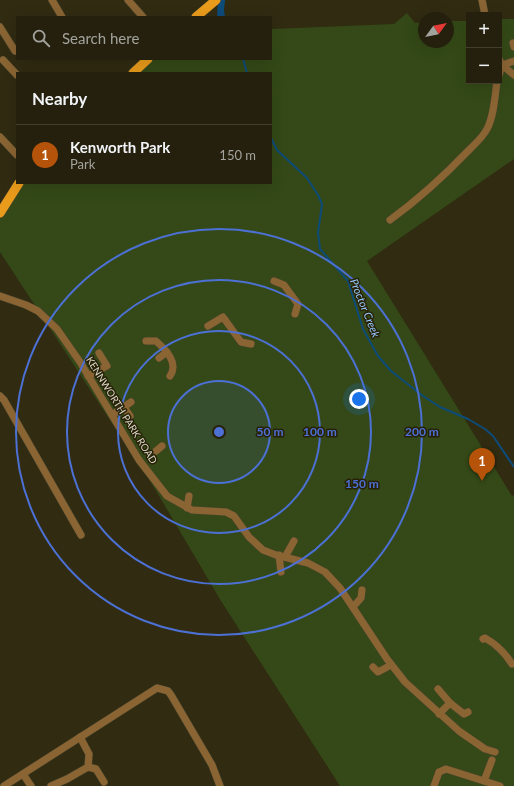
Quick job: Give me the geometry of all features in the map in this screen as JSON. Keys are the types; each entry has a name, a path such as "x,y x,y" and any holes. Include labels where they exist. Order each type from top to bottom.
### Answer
{"main road":[{"path":"197,16 213,2"},
{"path":"134,72 147,60"},
{"path":"1,208 18,184"}],"street":[{"path":"52,0 61,16"},
{"path":"128,0 142,16"},
{"path":"482,0 484,12"},
{"path":"0,28 16,50 1,61 16,74"},
{"path":"514,43 514,47"},
{"path":"502,62 514,62"},
{"path":"502,63 514,75"},
{"path":"390,220 423,195 452,168 482,136 487,129 491,116 497,84"},
{"path":"0,137 16,154"},
{"path":"274,281 284,285 298,304 295,314"},
{"name":"KENNWORTH PARK ROAD","path":"0,296 38,311 66,340 139,460 167,496 186,508 199,511 226,512 234,516 253,542 264,550 308,563 325,572 340,588 391,665 405,682 439,714 472,741 485,749 495,752"},
{"path":"208,326 223,317 240,342 251,344"},
{"path":"146,340 156,341 172,359 173,371 170,376"},
{"path":"159,358 167,352"},
{"path":"88,376 107,366 99,353"},
{"path":"0,396 4,400 81,535"},
{"path":"112,415 131,402"},
{"path":"124,407 130,416"},
{"path":"156,451 162,446"},
{"path":"186,508 189,496"},
{"path":"280,572 282,556 294,541"},
{"path":"353,607 361,598 362,590"},
{"path":"483,639 484,638 492,642 507,656 512,664"},
{"path":"373,667 378,672 391,665"},
{"path":"4,786 157,688 168,691 212,765 220,786"},
{"path":"438,689 450,703 464,714 468,712"},
{"path":"439,714 450,703"},
{"path":"80,737 88,754 88,767"},
{"path":"484,781 492,760"},
{"path":"51,786 88,767 96,769 104,782"},
{"path":"434,786 440,772 446,769 500,786"},
{"path":"23,774 31,786"}],"green space":[{"path":"407,13 415,23 418,23 418,48 454,48 454,21 466,21 466,84 502,84 502,19 514,19 514,159 367,261 512,496 514,495 514,786 340,786 221,601 155,489 0,252 0,219 18,184 272,184 272,72 138,72 154,60 272,60 272,29 394,24"}],"water":[{"path":"218,0 225,0 225,16 217,16"}],"waterway":[{"name":"Proctor Creek","path":"243,60 247,72"},
{"name":"Proctor Creek","path":"272,140 277,150 307,178 318,195 322,204 318,233 320,249 348,281 363,329 378,356 391,371 423,396 440,407 468,419 485,429 493,436 514,467"}],"place":[{"name":"Kenworth Park","path":"482,481"}]}
